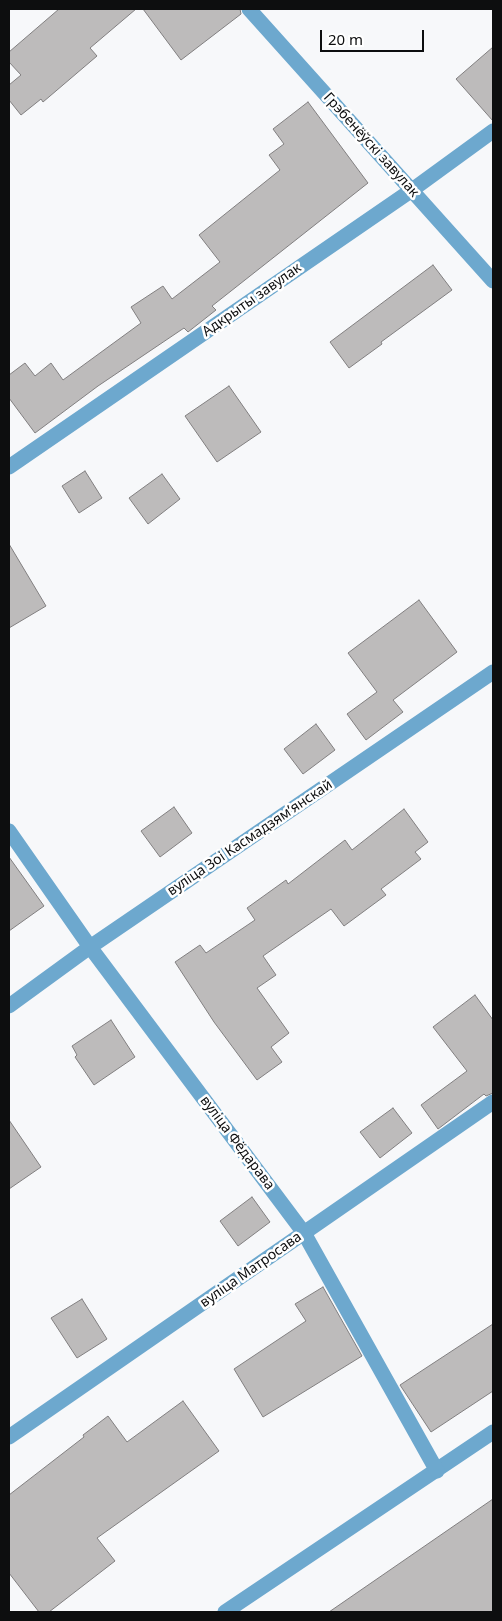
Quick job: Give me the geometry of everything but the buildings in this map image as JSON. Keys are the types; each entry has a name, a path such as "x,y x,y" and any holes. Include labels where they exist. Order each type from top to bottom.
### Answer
{"street":[{"name":"Грэбенёўскі завулак","path":"249,9 493,281"},
{"name":"Адкрыты завулак","path":"9,467 412,190 493,131"},
{"name":"вуліца Зоі Касмадзямʼянскай","path":"9,1006 90,947 493,672"},
{"name":"вуліца Фёдарава","path":"9,831 90,947 304,1233 437,1471"},
{"name":"вуліца Матросава","path":"9,1437 493,1102"},
{"path":"225,1612 493,1432"}]}
